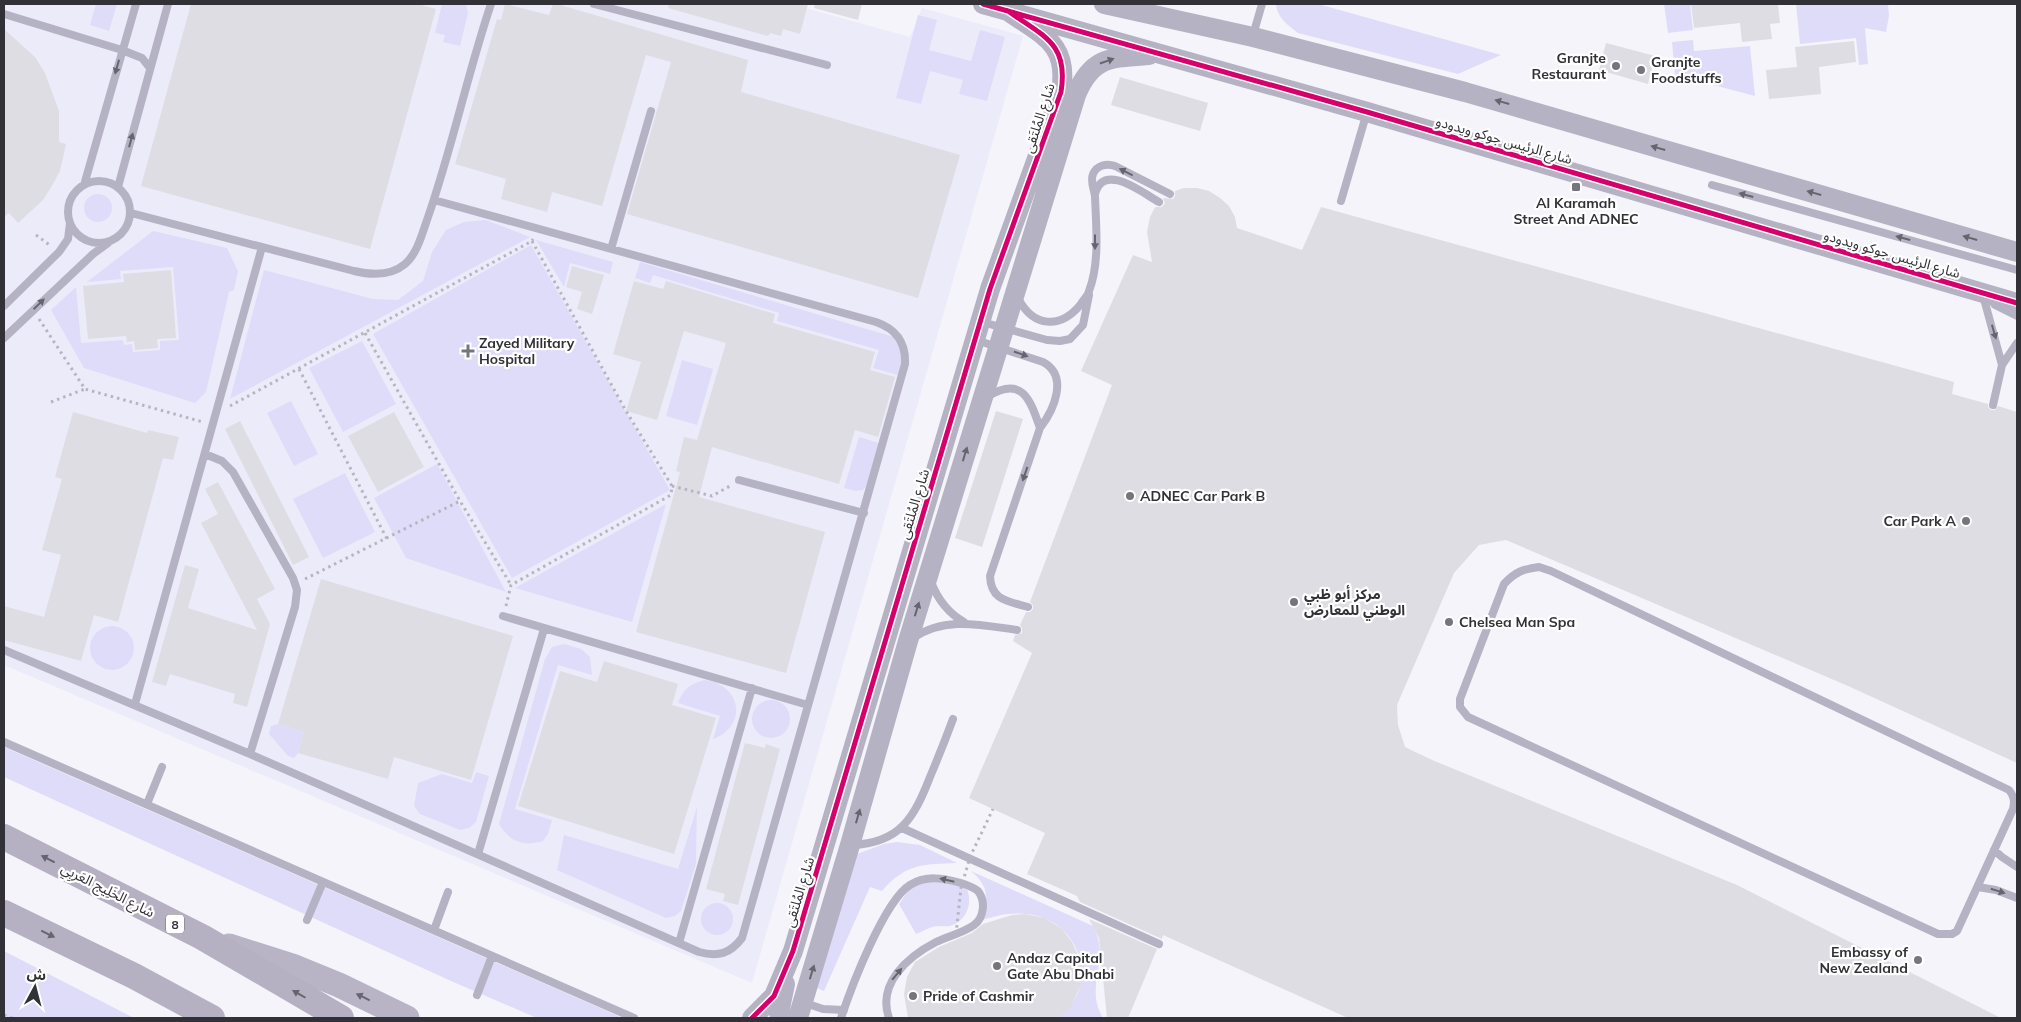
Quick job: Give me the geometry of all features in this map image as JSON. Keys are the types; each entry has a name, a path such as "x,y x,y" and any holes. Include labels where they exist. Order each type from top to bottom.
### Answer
{"highway":[{"name":"شارع الخَلِيج العَربِي","path":"4,837 202,937 341,1018"},
{"path":"4,912 134,976 212,1018"}],"main road":[{"path":"202,937 295,968 339,986 407,1018"}],"street":[{"name":"شارع الرئيس جوكو ويدودو","path":"983,4 1367,112 2017,303"},
{"path":"1104,4 1253,37 1465,92 2017,252"},
{"name":"شارع المُلتَقى","path":"752,1018 774,996 793,951 977,330 1056,108 1064,78 1060,55 1053,45 1008,11"},
{"name":"شارع المُلتَقى","path":"800,1010 850,846 908,641 1000,337 1067,120 1082,79 1089,71 1108,60 1161,53"},
{"path":"781,1018 780,1008 793,951"}],"lane":[{"path":"84,185 136,4"},
{"path":"118,187 168,4"},
{"path":"131,213 368,274 395,271 406,264 413,252 434,200 491,4"},
{"path":"594,4 827,65"},
{"path":"1253,37 1262,4"},
{"path":"4,14 122,50 142,58 150,68"},
{"path":"611,249 651,110"},
{"path":"1341,201 1367,112"},
{"path":"977,330 1000,337 1060,341 1070,339 1083,326 1095,262 1094,194 1092,184 1093,174 1096,169 1106,164 1115,166 1170,194"},
{"path":"1094,194 1102,180 1113,178 1159,202"},
{"path":"4,338 93,254 111,241 125,230 131,213 125,195 118,187 101,181 84,185 73,195 70,202 68,216 70,222 80,237 90,242 101,243 111,241"},
{"path":"1712,185 2017,270"},
{"path":"4,650 135,704 704,953 720,955 729,951 742,938 906,364 906,353 902,342 896,333 876,322 434,200"},
{"path":"4,306 60,252 68,239 70,222"},
{"path":"135,704 262,247"},
{"path":"1963,286 2017,316"},
{"path":"1015,292 1027,312 1042,321 1053,323 1071,315 1089,293"},
{"path":"1984,299 2002,365"},
{"path":"977,330 1000,337 1050,366 1055,372 1058,388 1049,416 1040,428 990,576 990,586 994,594 1000,598 1028,607"},
{"path":"1992,405 2002,365 2017,343"},
{"path":"981,400 997,390 1008,388 1020,391 1029,399 1040,428"},
{"path":"205,454 222,460 233,472 296,584 295,608 250,754"},
{"path":"739,480 864,514"},
{"path":"1539,567 1551,571 2003,787 2013,795 2014,802 1978,887 1957,931 1952,934 1938,934 1468,717 1460,707 1460,699 1504,584 1514,574 1524,568 1539,567"},
{"path":"929,572 931,583 941,603 948,611 966,623"},
{"path":"503,616 808,705"},
{"path":"908,641 935,627 966,623 1018,630"},
{"path":"478,854 544,628"},
{"path":"679,943 752,688"},
{"path":"850,846 881,840 894,834 910,820 921,800 954,719"},
{"path":"4,742 634,1018"},
{"path":"147,804 162,767"},
{"path":"902,828 1159,944"},
{"path":"1994,850 2017,866"},
{"path":"800,1010 823,1010 842,1014 888,908 909,885 928,878 948,880 972,887 977,891 983,902 982,914 979,920 970,927 934,943 906,964 894,978 886,993 885,1002 889,1018"},
{"path":"307,920 323,882"},
{"path":"1978,887 1996,890 2017,898"},
{"path":"434,930 448,892"},
{"path":"477,995 492,956"}],"path":[{"path":"216,413 532,241 626,411 672,486 671,495 511,585"},
{"path":"33,310 85,389"},
{"path":"365,333 460,500 511,585 503,616"},
{"path":"299,369 387,539"},
{"path":"51,402 85,389 213,424"},
{"path":"672,486 712,496 739,480"},
{"path":"296,584 460,500"},
{"path":"956,934 961,888 970,858 993,809"},
{"path":"4,1015 12,1018"}],"shaded area":[{"name":"Zayed Military Hospital","path":"4,4 791,4 910,37 922,8 1023,36 752,983 4,665"},
{"path":"96,4 117,4 109,31 90,25"},
{"path":"442,4 466,5 468,13 460,46 443,42 445,35 435,33"},
{"path":"1276,4 1318,4 1501,55 1458,74 1298,33 1281,17"},
{"path":"1664,4 1690,4 1693,30 1668,33"},
{"path":"1796,4 1888,4 1889,16 1886,32 1865,28 1868,64 1859,65 1856,38 1800,44"},
{"path":"918,15 937,20 929,50 971,61 980,30 1005,37 987,101 959,94 963,80 930,71 921,104 896,98"},
{"path":"1693,40 1694,51 1750,46 1755,96 1675,75 1672,42"},
{"path":"98,194 108,198 112,208 108,218 98,222 88,218 84,208 88,198"},
{"path":"486,220 530,237 230,399 264,270 373,299 398,300 423,281 432,252 446,230 464,222"},
{"path":"153,231 227,248 238,271 234,290 229,292 206,392 195,403 84,368 51,310 76,287 81,343 123,340 124,345 132,344 133,352 160,350 160,341 179,340 173,267 120,271 121,279 87,282"},
{"path":"536,240 613,262 610,274 570,263 564,287"},
{"path":"531,245 670,490 512,578 373,334"},
{"path":"640,262 894,337 904,353 901,376 873,368 879,350 777,321 779,313 653,275 650,283 635,278"},
{"path":"362,341 396,404 343,432 309,368"},
{"path":"682,360 713,369 697,425 666,416"},
{"path":"291,401 318,454 294,466 267,413"},
{"path":"859,437 879,443 868,484 863,490 856,491 844,488"},
{"path":"437,464 506,592 406,558 374,498"},
{"path":"345,473 375,532 323,558 293,499"},
{"path":"666,504 632,622 515,588"},
{"path":"112,626 124,630 130,636 134,648 130,660 124,666 112,670 100,666 94,660 90,648 94,636 100,630"},
{"path":"564,644 581,649 590,657 592,675 558,665 515,809 552,820 548,834 543,841 536,843 518,842 512,839 499,824 545,659 552,647"},
{"path":"705,680 717,683 727,689 733,697 736,706 736,716 732,725 724,733 713,739 720,716 678,703 688,687"},
{"path":"771,700 778,701 784,706 789,712 789,726 784,732 778,737 771,738 764,737 758,732 753,726 752,719 753,712 758,706 764,701"},
{"path":"278,724 304,732 298,753 294,758 288,756 269,734 271,726"},
{"path":"4,747 623,1018 537,1018 451,981 4,777"},
{"path":"476,772 489,776 476,822 469,828 460,830 420,814 414,806 418,783 442,774 472,783"},
{"path":"697,807 696,864 681,911 675,916 666,918 557,870 564,835 678,869"},
{"path":"897,842 920,845 957,863 915,867 899,875 882,891 870,887 824,991 817,988 857,854 884,844"},
{"path":"971,871 1093,926 1100,947 1096,994 1097,1006 1103,1018 1059,1018 1079,991 1081,973 1080,960 1076,948 1061,928 1038,916 1006,914 976,922 984,908 986,895 982,883"},
{"path":"938,875 953,877 965,886 969,897 968,908 962,918 953,925 935,926 916,934 899,904 912,885"},
{"path":"717,903 729,907 733,919 729,931 717,935 705,931 701,919 705,907"},
{"path":"4,951 134,1018 4,1018"}],"building":[{"path":"191,4 418,4 436,9 370,249 141,186"},
{"path":"505,4 549,15 553,4 557,4 748,60 741,92 960,155 918,298 627,214 671,62 646,55 602,206 552,192 547,212 501,199 506,179 455,164 497,19 501,20"},
{"path":"669,4 808,4 800,34 783,29 781,36 770,33 768,36 668,8"},
{"path":"815,4 862,4 858,20 814,8"},
{"path":"1691,4 1778,4 1780,23 1770,24 1772,39 1742,42 1740,23 1694,28"},
{"path":"4,29 35,57 45,73 59,111 59,142 66,144 60,171 53,184 43,200 18,223 9,213 4,217"},
{"path":"1854,41 1856,62 1819,67 1821,94 1769,99 1766,70 1797,67 1795,47"},
{"path":"1606,43 1655,56 1648,84 1599,70"},
{"path":"1120,77 1208,103 1200,131 1111,105"},
{"name":"مركز أبو ظبي الوطني للمعارض","path":"1184,188 1197,188 1209,191 1220,198 1229,206 1235,217 1237,228 1302,250 1321,207 1954,382 1952,394 1988,404 1991,410 1995,410 1998,406 2017,412 2017,763 1848,686 1506,540 1479,545 1454,573 1397,705 1398,725 1405,747 1432,760 1737,885 2001,1018 1348,1018 1163,935 1162,939 1080,902 1077,896 1027,874 1045,833 969,798 1032,653 1013,641 1015,635 1022,633 1020,625 1026,612 1030,612 1033,609 1033,605 1030,602 1112,385 1081,371 1133,255 1152,262 1147,232 1150,217 1155,207 1162,207 1165,203 1163,198 1173,199 1175,191"},
{"path":"572,266 604,275 592,314 577,309 582,292 566,287"},
{"path":"171,270 176,338 157,339 158,348 135,350 134,341 127,342 126,336 88,339 83,286 124,282 123,274"},
{"path":"634,281 663,289 666,281 775,314 773,323 875,352 870,370 895,377 878,437 855,430 839,484 712,447 699,497 825,532 786,673 636,632 680,472 676,471 684,437 697,440 726,343 684,331 657,420 626,411 641,362 613,354"},
{"path":"996,411 1023,419 982,547 955,538"},
{"path":"73,412 147,433 148,430 179,437 173,460 163,458 118,622 94,615 81,661 4,640 4,606 44,617 61,555 42,550 62,479 55,477"},
{"path":"394,412 424,467 378,492 348,436"},
{"path":"240,421 309,557 293,565 225,429"},
{"path":"218,482 275,589 257,599 270,624 247,707 233,703 235,694 170,674 166,686 152,682 185,565 199,569 188,608 257,630 201,523 218,514 205,489"},
{"path":"321,579 513,636 471,780 394,757 388,779 298,753 304,732 278,724"},
{"path":"604,661 678,684 672,705 716,718 674,854 518,806 560,671 597,682"},
{"path":"745,743 765,748 766,744 780,749 738,905 723,901 725,894 706,889"},
{"name":"Andaz Capital Gate Abu Dhabi","path":"1025,914 1045,918 1062,929 1072,942 1086,973 1071,1007 1059,1018 908,1018 904,994 907,977 915,962 939,947 972,933 983,924 1012,915"},
{"path":"1089,919 1157,949 1128,1018 1107,1018 1099,938"}],"cycle path":[{"path":"983,4 1367,112 2017,303"},
{"path":"752,1018 774,996 793,951 990,289 1061,92 1061,62 1057,51 1051,42 1008,11"}],"place":[{"name":"Granjte Restaurant","path":"1616,66"},
{"name":"Granjte Foodstuffs","path":"1641,70"},
{"name":"Al Karamah Street And ADNEC","path":"1576,187"},
{"name":"Zayed Military Hospital","path":"468,351"},
{"name":"ADNEC Car Park B","path":"1130,496"},
{"name":"Car Park A","path":"1966,521"},
{"name":"مركز أبو ظبي الوطني للمعارض","path":"1294,602"},
{"name":"Chelsea Man Spa","path":"1449,622"},
{"name":"Embassy of New Zealand","path":"1918,960"},
{"name":"Andaz Capital Gate Abu Dhabi","path":"997,966"},
{"name":"Pride of Cashmir","path":"913,996"}]}
